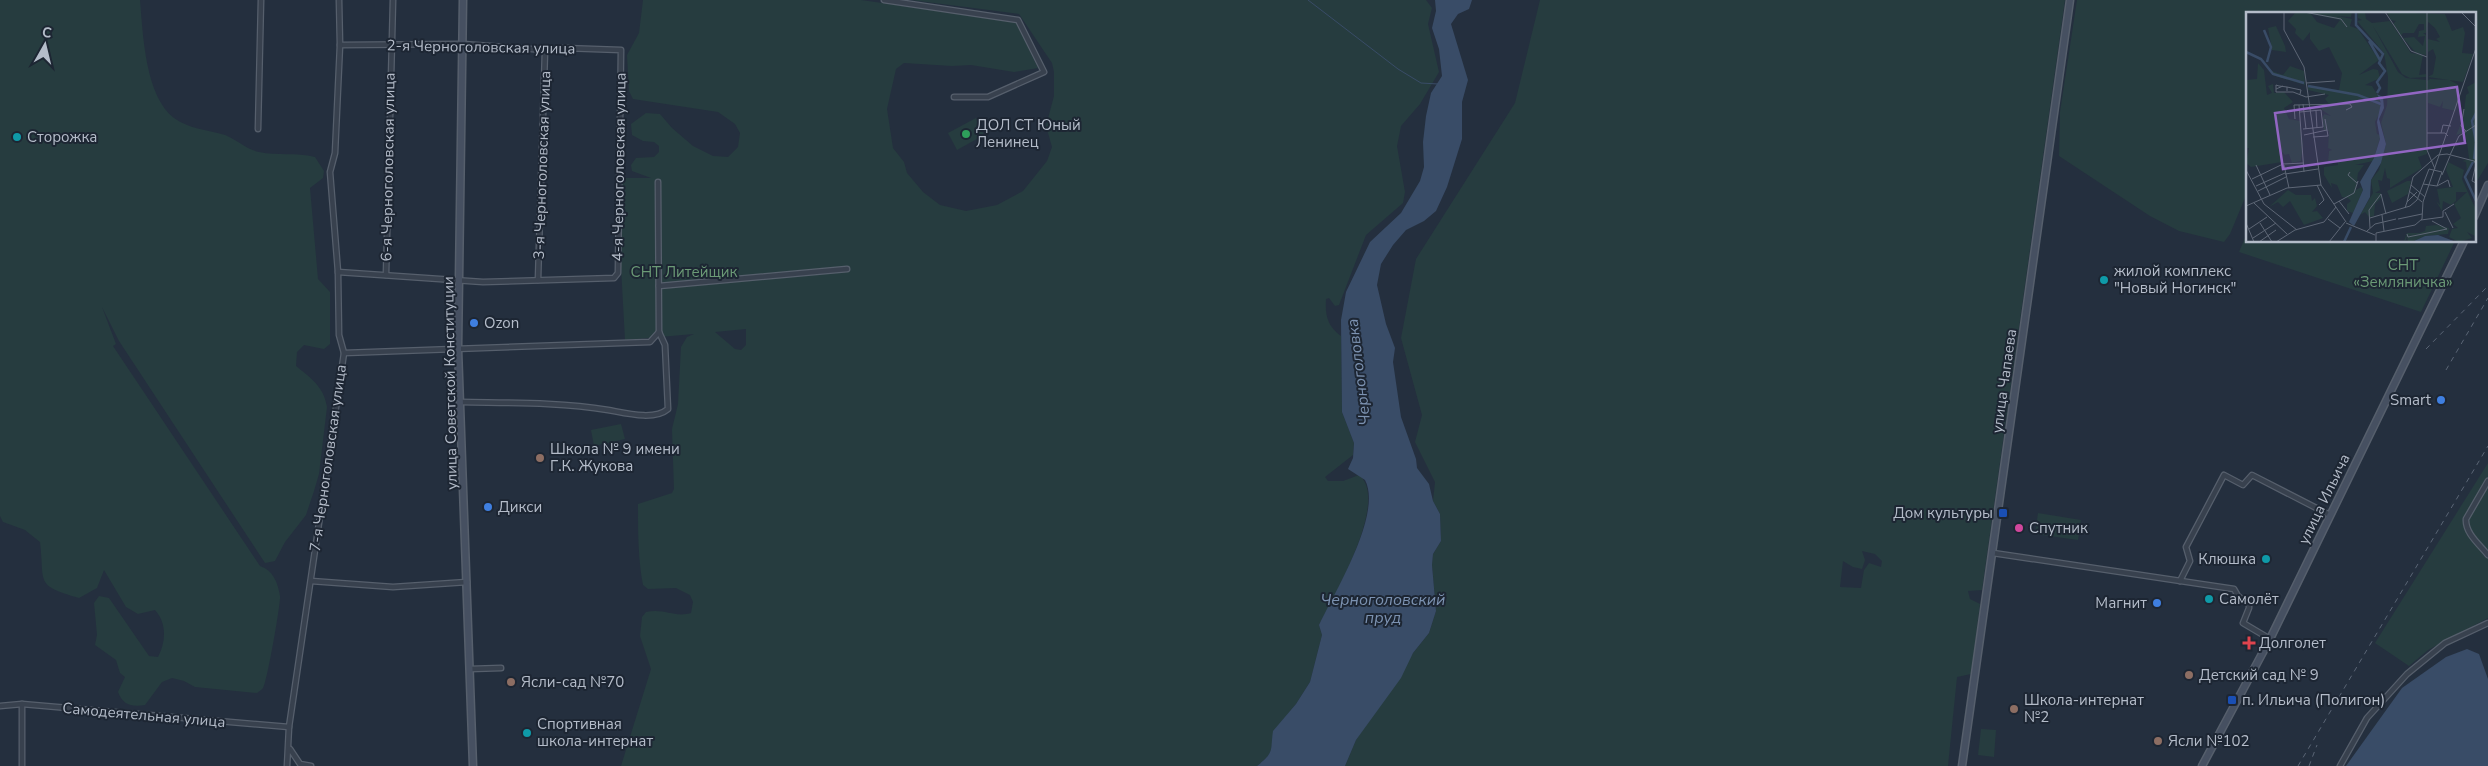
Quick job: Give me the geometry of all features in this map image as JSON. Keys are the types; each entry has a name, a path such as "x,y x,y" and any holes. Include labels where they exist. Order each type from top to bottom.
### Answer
{"street":[{"path":"258,129 261,0"},
{"name":"7-я Черноголовская улица","path":"287,766 290,749 289,726 344,353 339,335 338,272 330,172 335,154 340,45 339,0"},
{"name":"6-я Черноголовская улица","path":"386,275 393,0"},
{"name":"улица Советской Конституции","path":"463,0 458,349 473,766"},
{"path":"884,0 1018,20 1044,72 988,97 954,97"},
{"name":"улица Чапаева","path":"1962,766 2070,0"},
{"name":"2-я Черноголовская улица","path":"340,45 463,44 545,50 564,48 621,50"},
{"name":"3-я Черноголовская улица","path":"538,280 545,50"},
{"name":"4-я Черноголовская улица","path":"538,280 610,279 614,278 618,273 621,50"},
{"path":"461,402 530,402 586,407 628,414 663,413 668,405 665,345 659,332 658,182"},
{"path":"2476,212 2488,185"},
{"name":"улица Ильича","path":"2202,766 2270,639 2464,242"},
{"path":"660,286 847,269"},
{"path":"338,272 483,282 538,280"},
{"path":"344,353 650,342 659,332"},
{"path":"2180,581 2190,562 2186,547 2224,475 2243,485 2252,475 2330,515"},
{"path":"2488,481 2466,519 2466,525 2468,531 2488,555"},
{"path":"1993,553 2234,589 2238,596 2249,604 2243,623 2270,639"},
{"path":"311,581 393,587 467,582"},
{"path":"2340,766 2367,718 2407,674 2445,643 2488,623"},
{"path":"470,669 501,668"},
{"path":"22,704 22,766"},
{"name":"Самодеятельная улица","path":"0,706 22,704 289,726"},
{"path":"290,749 300,764 311,766"}],"green space":[{"path":"0,0 140,0 144,46 151,80 164,108 174,118 192,127 225,135 255,151 315,157 324,171 323,178 310,188 318,279 330,292 330,344 324,349 304,345 297,352 296,366 320,388 327,407 319,474 306,515 285,542 275,561 265,563 119,341 102,307 116,344 113,346 260,566 272,574 278,586 280,596 278,612 265,683 263,689 257,693 195,687 184,681 172,678 162,682 145,705 136,706 122,700 118,692 125,677 120,673 116,660 95,645 97,635 94,603 99,596 109,598 149,656 158,657 163,645 164,633 159,615 155,610 138,614 126,607 104,570 97,588 79,598 55,590 44,580 40,542 25,530 3,522 0,516"},
{"name":"СНТ Литейщик","path":"643,0 861,0 1016,22 1038,68 1014,72 971,65 952,66 904,63 896,69 887,109 893,148 904,162 907,173 923,192 940,205 966,211 997,205 1023,191 1047,161 1052,147 1046,126 1054,96 1052,63 1019,14 911,0 1426,0 1432,8 1428,24 1439,72 1420,104 1401,126 1397,146 1405,192 1403,203 1366,235 1339,305 1335,306 1329,298 1326,299 1328,320 1341,336 1342,412 1354,443 1353,455 1325,477 1328,481 1343,481 1359,475 1367,487 1368,505 1364,526 1336,593 1319,625 1322,635 1310,682 1296,704 1274,731 1271,751 1263,761 1257,766 621,766 651,669 640,636 642,617 646,612 653,611 679,614 691,613 693,602 690,595 676,588 648,589 643,585 639,555 638,504 672,493 674,489 672,429 678,404 681,347 687,337 694,334 625,340 621,267 620,178 651,178 632,171 631,165 636,158 654,157 659,152 659,146 654,142 643,141 632,135 631,124 646,113 660,114 672,128 693,146 713,156 728,157 738,147 740,133 735,124 718,112 633,99 629,91 627,55 639,33","holes":["746,329 746,345 741,350 735,349 715,332"]},
{"path":"1540,0 2065,0 1982,590 1968,591 1970,599 1980,604 1971,674 1957,677 1948,766 1345,766 1356,740 1413,653 1429,633 1436,611 1432,565 1433,554 1441,541 1440,514 1433,501 1435,482 1415,442 1422,415 1401,338 1416,259 1515,103","holes":["1862,551 1875,554 1882,561 1881,567 1869,563 1864,570 1861,588 1840,587 1843,561 1853,567 1862,569 1865,560"]},
{"path":"2077,0 2488,0 2488,163 2476,183 2476,12 2246,12 2246,195 2230,234 2224,242 2179,231 2150,216 2059,156 2060,112"},
{"name":"ДОЛ СТ Юный Ленинец","path":"976,118 984,135 957,150 948,133"},
{"name":"СНТ «Земляничка»","path":"2246,235 2246,242 2455,242 2421,312 2239,252"},
{"path":"621,424 625,439 594,446 591,430"},
{"path":"2488,463 2488,618 2428,650 2409,666 2375,643"},
{"path":"2038,513 2081,520 2078,540 2035,534"},
{"path":"1981,729 1996,730 1994,757 1978,755"}],"water":[{"name":"Черноголовский пруд","path":"1435,0 1472,0 1469,9 1458,14 1451,24 1468,80 1462,102 1462,139 1447,187 1436,211 1424,221 1406,230 1393,245 1381,264 1377,285 1386,324 1395,348 1393,362 1401,417 1416,459 1417,468 1429,484 1433,501 1440,514 1441,541 1433,554 1432,565 1436,611 1429,633 1413,653 1401,678 1356,740 1345,766 1257,766 1271,751 1273,731 1296,704 1310,682 1322,635 1319,625 1345,574 1368,512 1369,495 1365,480 1348,469 1353,458 1354,443 1342,412 1341,320 1346,292 1370,242 1401,213 1420,181 1424,167 1423,142 1426,116 1431,93 1442,76 1439,49 1432,28 1436,11"},
{"path":"2467,649 2479,654 2488,679 2488,766 2346,766 2402,688 2446,657"}],"waterway":[{"path":"1308,0 1398,69 1421,83 1438,84"}],"railway":[{"path":"2426,349 2488,286"},
{"path":"2446,370 2488,298"},
{"path":"2298,766 2488,446"},
{"path":"2309,766 2317,745"}],"place":[{"name":"ДОЛ СТ Юный Ленинец","path":"966,134"},
{"name":"Сторожка","path":"17,137"},
{"name":"жилой комплекс \"Новый Ногинск\"","path":"2104,280"},
{"name":"Ozon","path":"474,323"},
{"name":"Smart","path":"2441,400"},
{"name":"Школа № 9 имени Г.К. Жукова","path":"540,458"},
{"name":"Дикси","path":"488,507"},
{"name":"Дом культуры","path":"2003,513"},
{"name":"Спутник","path":"2019,528"},
{"name":"Клюшка","path":"2266,559"},
{"name":"Самолёт","path":"2209,599"},
{"name":"Магнит","path":"2157,603"},
{"name":"Долголет","path":"2249,643"},
{"name":"Детский сад № 9","path":"2189,675"},
{"name":"Ясли-сад №70","path":"511,682"},
{"name":"п. Ильича (Полигон)","path":"2232,700"},
{"name":"Школа-интернат №2","path":"2014,709"},
{"name":"Спортивная школа-интернат","path":"527,733"},
{"name":"Ясли №102","path":"2158,741"}],"water label":[{"name":"Черноголовка","path":"1359,372"}]}
